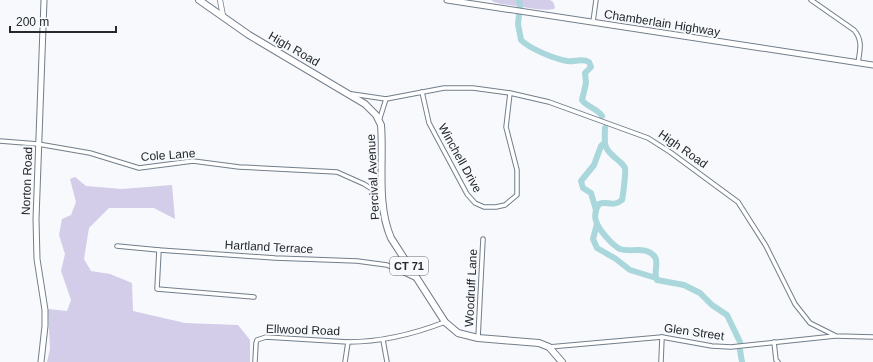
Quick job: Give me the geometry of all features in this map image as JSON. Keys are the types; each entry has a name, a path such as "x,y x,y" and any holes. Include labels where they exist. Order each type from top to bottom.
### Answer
{"main road":[{"name":"Norton Road","path":"41,362 45,326 45,310 36,250 36,219 44,0"},
{"name":"High Road","path":"199,0 249,35 347,94"},
{"name":"Chamberlain Highway","path":"447,0 873,65"},
{"name":"Percival Avenue","path":"347,94 368,107 376,115 379,121 382,143 382,196 384,219 387,229 391,238 444,322 458,333 478,338 539,343 549,347"},
{"path":"549,347 562,362"}],"street":[{"path":"220,0 223,16"},
{"path":"593,22 596,0"},
{"path":"811,0 854,30 857,34 860,39 861,48 858,63"},
{"name":"High Road","path":"347,94 386,99 444,88 474,88 510,93 549,102 648,138 664,147 738,202 766,246 795,304 810,323 836,336 873,337"},
{"name":"Winchell Drive","path":"422,92 429,123 467,194 475,203 484,206 496,207 505,205 517,194 517,170 506,127 510,93"},
{"path":"379,121 386,99"},
{"name":"Cole Lane","path":"0,141 38,144 90,153 139,168 193,161 239,167 337,172 364,184 382,196"},
{"name":"Woodruff Lane","path":"478,338 483,239"},
{"name":"Hartland Terrace","path":"118,246 275,258 357,261 387,265 416,278"},
{"path":"159,250 158,289 254,297"},
{"name":"Ellwood Road","path":"255,362 256,343 257,340 262,338 348,342 383,340 402,336 444,322"},
{"name":"Glen Street","path":"549,347 662,337 725,347 836,336"},
{"path":"661,362 662,337"},
{"path":"383,340 388,362"},
{"name":"Ellwood Road","path":"345,362 348,342"},
{"path":"774,342 776,360 778,362"}],"shaded area":[{"path":"491,0 550,0 553,2 555,7 554,9 549,10 536,9 501,4"},
{"path":"75,177 86,186 122,189 172,185 175,219 154,208 109,208 89,228 84,259 91,271 110,274 132,283 133,311 185,323 238,325 250,340 250,362 47,362 50,349 48,309 67,311 71,300 61,271 65,254 59,235 62,219 71,215 76,202 70,179"}],"waterway":[{"path":"519,0 520,5 518,24 521,40 536,50 556,58 567,61 584,60 589,62 591,67 585,73 586,83 582,100 602,116"},
{"path":"605,128 606,147 625,168 624,189 622,200 612,204 599,204 595,214 597,224 610,241 620,249 643,250 651,253 656,259 657,280 684,285 700,293 712,305 727,315 740,342"},
{"path":"596,210 591,193 583,188 581,181 594,165 601,146 604,143"},
{"path":"597,224 593,239 597,248 616,259 630,270 656,278"},
{"path":"740,350 742,362"}]}
